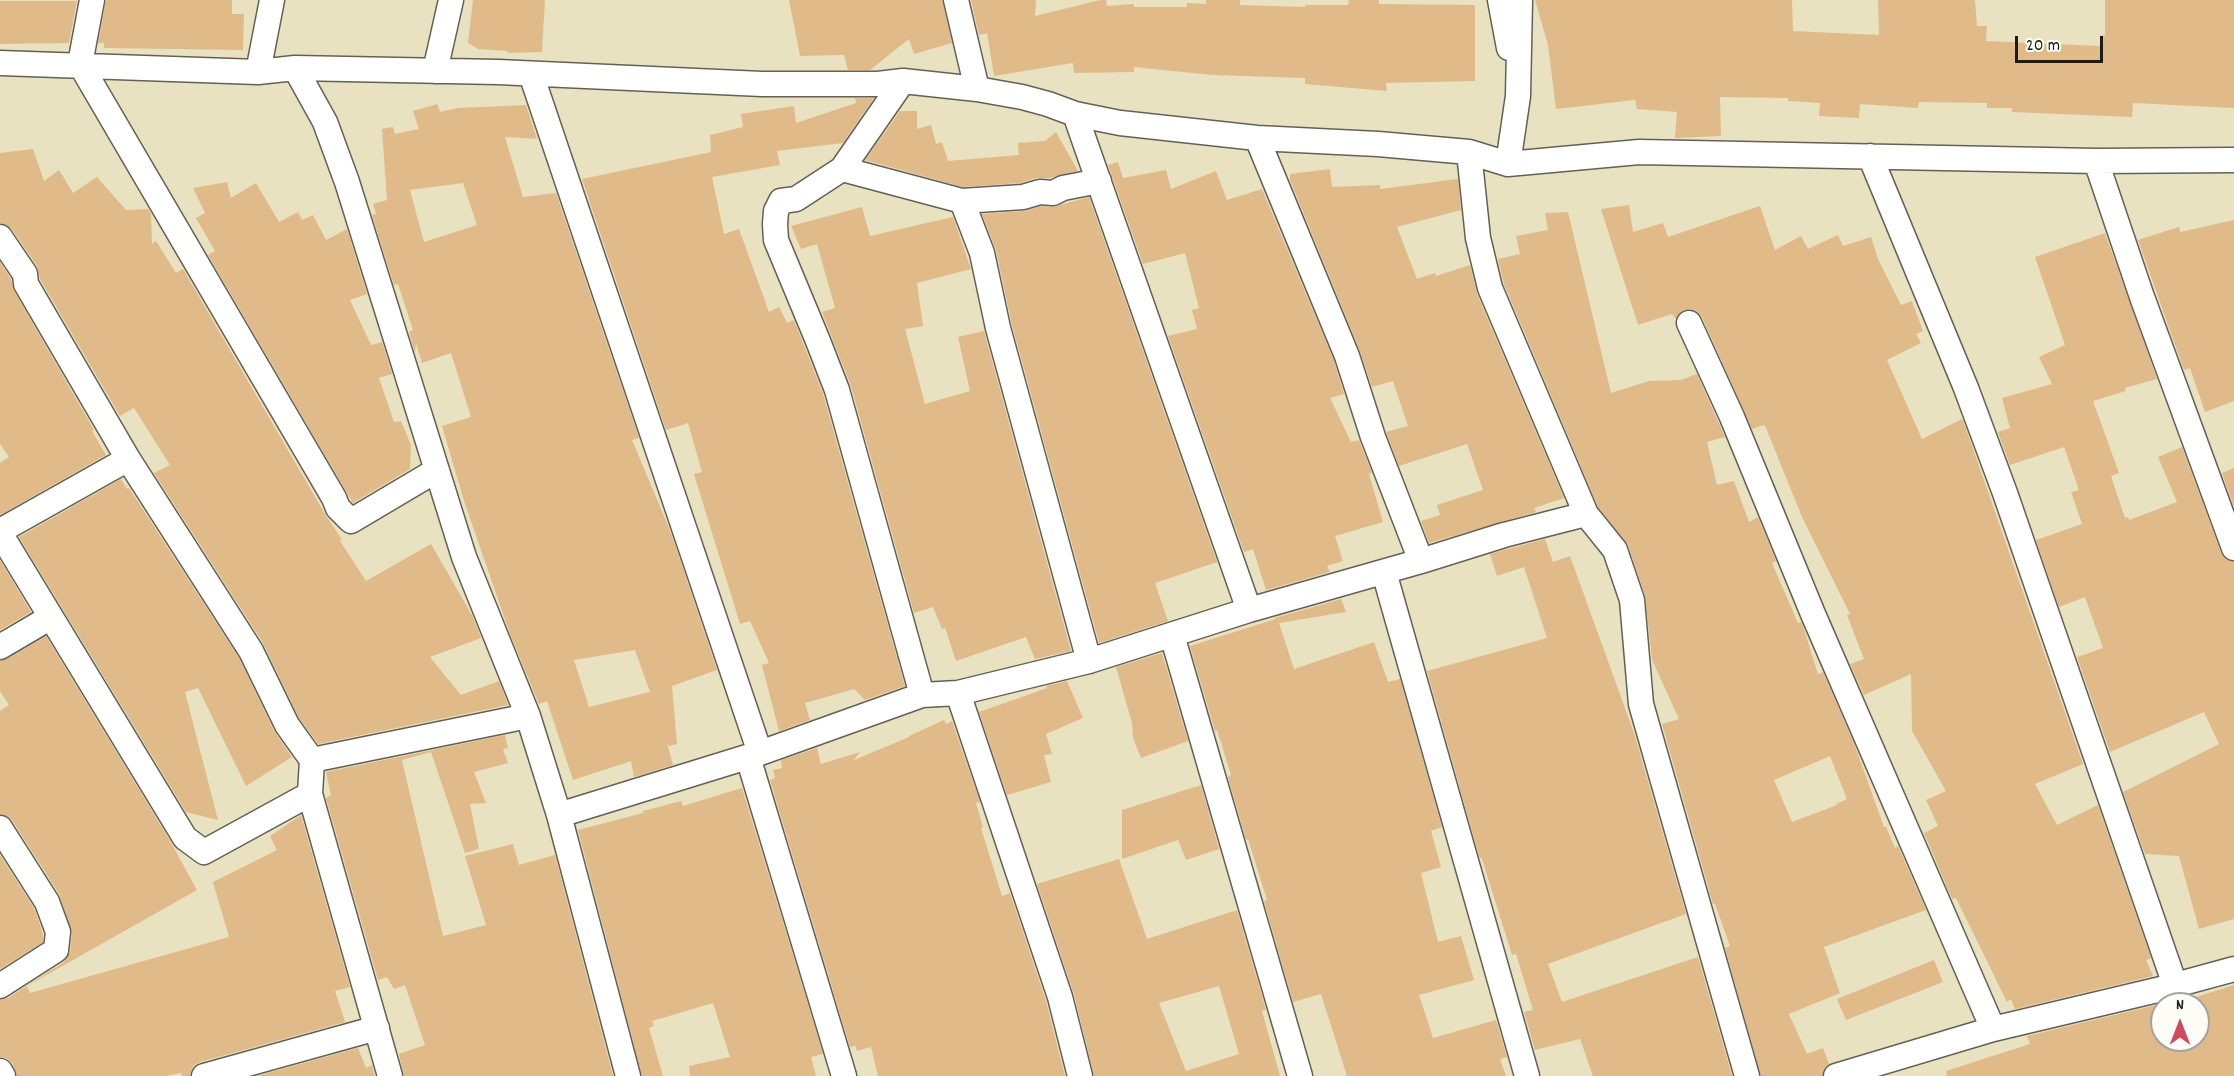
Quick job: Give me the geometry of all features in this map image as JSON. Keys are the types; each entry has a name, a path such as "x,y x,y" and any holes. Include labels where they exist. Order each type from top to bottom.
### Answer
{"street":[{"path":"92,0 80,64 338,508 351,521 437,470"},
{"path":"258,72 272,0"},
{"path":"435,71 451,0"},
{"path":"956,0 977,90"},
{"path":"1500,0 1518,96"},
{"path":"1508,164 1518,96 1520,0"},
{"path":"0,63 258,72 296,68 435,71 762,84 878,84 903,81 977,90 1048,104 1075,114 1120,123 1257,138 1378,144 1469,152 1508,164 1639,152 2096,160 2234,160"},
{"path":"296,68 326,122 347,182 464,557 528,716 559,815 628,1076"},
{"path":"531,74 754,755 843,1076"},
{"path":"903,81 842,169 796,199 782,201 776,212 776,240 837,390 922,695"},
{"path":"1075,114 1249,610"},
{"path":"1257,138 1347,356 1373,437 1421,561"},
{"path":"1469,152 1478,238 1490,288 1586,514 1616,550 1632,600 1641,704 1747,1076"},
{"path":"1870,156 1966,388 2005,493 2175,985"},
{"path":"2096,160 2142,297 2234,548"},
{"path":"842,169 962,201 1023,197 1040,192 1053,193 1063,188 1099,181"},
{"path":"962,201 982,253 998,328 1089,661"},
{"path":"0,237 25,274 26,284 128,459 250,651 287,725 312,760 310,794 390,1076"},
{"path":"1689,323 1727,406 1813,614 1993,1029"},
{"path":"128,459 0,532 185,838 204,852 310,794"},
{"path":"559,815 754,755 922,695 958,693 1089,661 1249,610 1504,535 1586,514"},
{"path":"1384,572 1527,1076"},
{"path":"0,648 51,617"},
{"path":"1172,634 1300,1076"},
{"path":"958,693 1060,997 1080,1076"},
{"path":"312,760 528,716"},
{"path":"0,828 46,902 58,932 56,950 0,986"},
{"path":"1836,1076 1993,1029 2234,969"},
{"path":"204,1076 377,1028"},
{"path":"0,1071 3,1076"}],"building":[{"path":"108,0 232,0 232,14 244,14 243,50 104,48 104,43 98,43"},
{"path":"473,0 545,0 542,52 507,53 508,51 478,49 468,43"},
{"path":"789,0 942,0 952,43 914,54 909,39 870,70 848,70 844,55 800,56"},
{"path":"971,0 1036,0 1035,16 1100,0 1106,0 1107,6 1134,4 1134,7 1187,7 1187,3 1206,4 1206,0 1240,0 1240,5 1305,7 1305,5 1348,5 1349,0 1379,0 1379,4 1475,5 1475,81 1386,83 1387,91 1305,84 1305,78 1213,75 1134,67 1134,72 1074,73 1073,63 994,76 987,33 979,35"},
{"path":"1535,0 1792,0 1793,31 1879,35 1878,0 1975,0 1977,26 1987,26 1986,41 2100,46 2100,36 2105,35 2105,0 2234,0 2234,108 2133,103 2132,117 2012,112 2012,108 1987,108 1987,103 1919,102 1918,108 1860,104 1859,118 1819,116 1820,103 1788,101 1788,98 1720,97 1721,136 1675,138 1677,112 1637,109 1635,100 1556,109 1548,45"},
{"path":"0,1 77,1 69,43 0,44"},
{"path":"855,98 874,98 843,143 777,151 780,165 712,177 724,234 739,229 769,312 779,307 787,323 794,320 823,394 905,686 865,700 854,689 805,703 810,720 779,731 762,665 769,663 750,621 740,624 694,474 702,472 688,423 666,430 582,179 711,152 710,135 743,127 741,114 794,106 796,123 856,103"},
{"path":"437,104 440,112 458,108 526,105 537,139 505,137 523,197 556,193 639,438 632,440 671,533 717,670 672,686 677,744 669,746 667,743 673,765 634,777 631,761 573,780 547,701 539,704 510,634 464,501 442,426 471,417 451,353 422,363 416,343 415,353 409,332 413,330 398,284 394,285 372,215 376,214 373,204 387,200 382,129 393,127 395,134 419,129 413,111","holes":["463,183 477,225 424,242 410,190","635,650 650,692 589,707 574,660"]},
{"path":"900,111 917,111 917,129 931,125 936,144 942,142 948,161 1019,155 1018,143 1045,141 1056,132 1078,171 1020,183 963,187 865,160"},
{"path":"33,149 44,181 59,170 73,193 97,177 126,210 148,209 151,214 152,244 156,241 176,273 183,269 342,540 340,541 366,581 431,544 473,617 481,638 430,657 461,695 499,681 508,705 318,744 299,718 263,643 154,473 170,465 134,408 120,416 40,279 37,266 12,229 0,223 0,153"},
{"path":"1118,162 1123,178 1166,170 1171,189 1216,171 1227,200 1262,189 1334,361 1344,394 1330,398 1351,442 1359,440 1372,473 1369,474 1383,522 1335,536 1343,561 1327,566 1330,572 1266,590 1253,549 1244,552 1168,336 1197,329 1192,310 1199,308 1185,253 1143,264 1108,165"},
{"path":"1330,169 1332,187 1380,185 1380,189 1458,179 1461,210 1397,227 1417,279 1435,273 1436,276 1470,265 1477,294 1564,498 1534,508 1536,512 1429,543 1421,521 1440,515 1437,505 1483,490 1467,444 1399,466 1386,432 1408,426 1393,381 1372,387 1360,351 1290,180 1290,174"},
{"path":"227,182 231,198 256,183 279,222 298,212 302,220 313,215 326,240 347,229 367,294 350,300 371,345 382,342 392,374 379,378 394,422 401,421 411,445 410,469 353,503 208,255 215,251 196,218 205,213 193,188"},
{"path":"1089,197 1217,562 1155,583 1168,621 1099,643 1012,325 996,250 982,214 1024,211 1042,206 1053,207"},
{"path":"1629,205 1633,232 1663,223 1668,237 1760,206 1775,250 1801,236 1808,249 1838,235 1843,246 1871,237 1878,259 1901,305 1912,301 1923,331 1916,334 1921,343 1887,360 1922,439 1962,419 1964,423 2083,764 2035,784 2057,825 2098,805 2151,958 2146,960 2153,976 2015,1009 2011,999 2007,1002 1956,898 1952,899 1924,833 1938,826 1926,800 1946,791 1912,731 1911,674 1864,695 1850,664 1864,659 1847,615 1850,614 1802,517 1766,428 1764,425 1752,429 1702,317 1697,311 1690,309 1683,310 1676,319 1672,314 1638,325 1601,209"},
{"path":"862,207 870,236 953,217 971,269 917,283 923,326 905,329 925,404 970,391 958,337 984,331 1071,651 1035,659 1026,637 956,661 945,628 942,629 933,607 914,613 851,386 822,312 835,308 817,244 801,249 791,226"},
{"path":"1568,212 1611,393 1649,381 1681,380 1697,374 1725,437 1707,442 1717,485 1734,481 1749,522 1758,517 1776,561 1772,563 1798,623 1801,622 1803,626 1818,674 1823,672 1855,746 1884,827 1895,848 1898,846 1926,910 1824,947 1840,993 1789,1014 1807,1054 1823,1048 1829,1064 1825,1067 1822,1076 1761,1076 1725,948 1730,946 1715,904 1713,904 1662,724 1679,719 1652,660 1645,595 1628,545 1598,507 1504,284 1498,259 1520,254 1516,236 1548,230 1545,213","holes":["1830,756 1847,799 1792,822 1774,780"]},
{"path":"2234,220 2234,401 2205,412 2190,368 2184,370 2138,240 2179,227 2180,232"},
{"path":"2105,233 2157,379 2125,388 2126,391 2093,401 2119,473 2111,476 2125,518 2128,517 2129,520 2177,502 2158,457 2182,447 2221,553 2225,559 2234,562 2234,919 2199,929 2179,856 2145,854 2123,792 2219,744 2204,712 2110,752 2077,657 2103,648 2085,597 2059,607 2036,540 2082,524 2071,492 2079,490 2064,447 2010,465 1998,432 2010,428 2002,398 2052,384 2039,357 2065,345 2035,257"},
{"path":"0,262 106,455 0,515 0,463 9,457 0,444"},
{"path":"2234,468 2234,507 2222,473"},
{"path":"121,479 239,658 274,731 292,757 246,786 198,688 185,692 218,820 186,812 19,537"},
{"path":"1545,539 1553,562 1570,556 1634,733 1686,914 1548,964 1562,1002 1698,957 1732,1076 1593,1076 1580,1039 1535,1050 1524,1012 1533,1010 1516,954 1512,955 1482,859 1479,856 1427,671 1547,638 1524,567 1497,576 1490,554"},
{"path":"0,560 31,612 0,630"},
{"path":"1341,599 1346,612 1279,623 1294,669 1374,642 1388,682 1400,679 1442,827 1431,831 1441,867 1421,873 1438,942 1461,936 1474,980 1419,995 1433,1038 1496,1020 1507,1057 1500,1059 1506,1076 1347,1076 1321,994 1293,1002 1264,901 1267,900 1248,839 1246,840 1228,777 1231,775 1217,730 1215,731 1190,646"},
{"path":"46,636 169,839 197,890 27,986 30,993 229,937 213,882 277,850 270,836 301,815 350,987 335,991 345,1022 200,1062 193,1066 190,1076 182,1076 181,1073 166,1076 17,1076 12,1063 0,1057 0,1000 8,998 64,962 70,952 72,934 59,894 12,820 0,814 0,711 9,705 0,691 0,661"},
{"path":"1162,653 1188,741 1141,758 1133,738 1132,723 1116,667"},
{"path":"1067,681 1083,718 1046,734 1052,754 1044,755 1051,782 1007,795 979,712 1047,688 1046,686"},
{"path":"944,720 946,724 952,721 980,802 976,803 983,827 981,828 1002,896 1010,893 1046,1001 1065,1076 878,1076 871,1047 857,1051 856,1046 850,1047 770,780 775,778 773,770 782,768 781,760 817,748 821,764 860,752 854,760"},
{"path":"505,735 508,748 503,749 508,763 474,772 486,803 470,804 479,849 465,853 431,752 402,760 443,936 486,925 465,856 513,844 519,865 555,855 613,1076 404,1076 399,1054 425,1045 405,985 394,989 387,977 378,980 326,798 331,795 326,772"},
{"path":"1201,785 1219,849 1186,860 1178,840 1122,859 1122,810"},
{"path":"742,788 823,1054 811,1057 816,1076 690,1076 689,1066 730,1057 713,1003 652,1021 654,1026 649,1028 663,1076 642,1076 578,830 681,801 683,806"},
{"path":"0,855 34,908 43,934 43,942 0,969"},
{"path":"1119,859 1147,939 1237,910 1266,1010 1262,1011 1280,1076 1094,1076 1074,994 1037,884","holes":["1219,986 1239,1054 1186,1071 1159,1003"]},
{"path":"1934,960 1943,982 1846,1020 1837,999"},
{"path":"2234,985 2234,1076 1947,1076 1946,1071 2030,1044 2027,1036 2150,1007 2150,1052 2210,1052 2210,993"},
{"path":"358,1048 366,1068 372,1065 375,1076 257,1076"}]}
